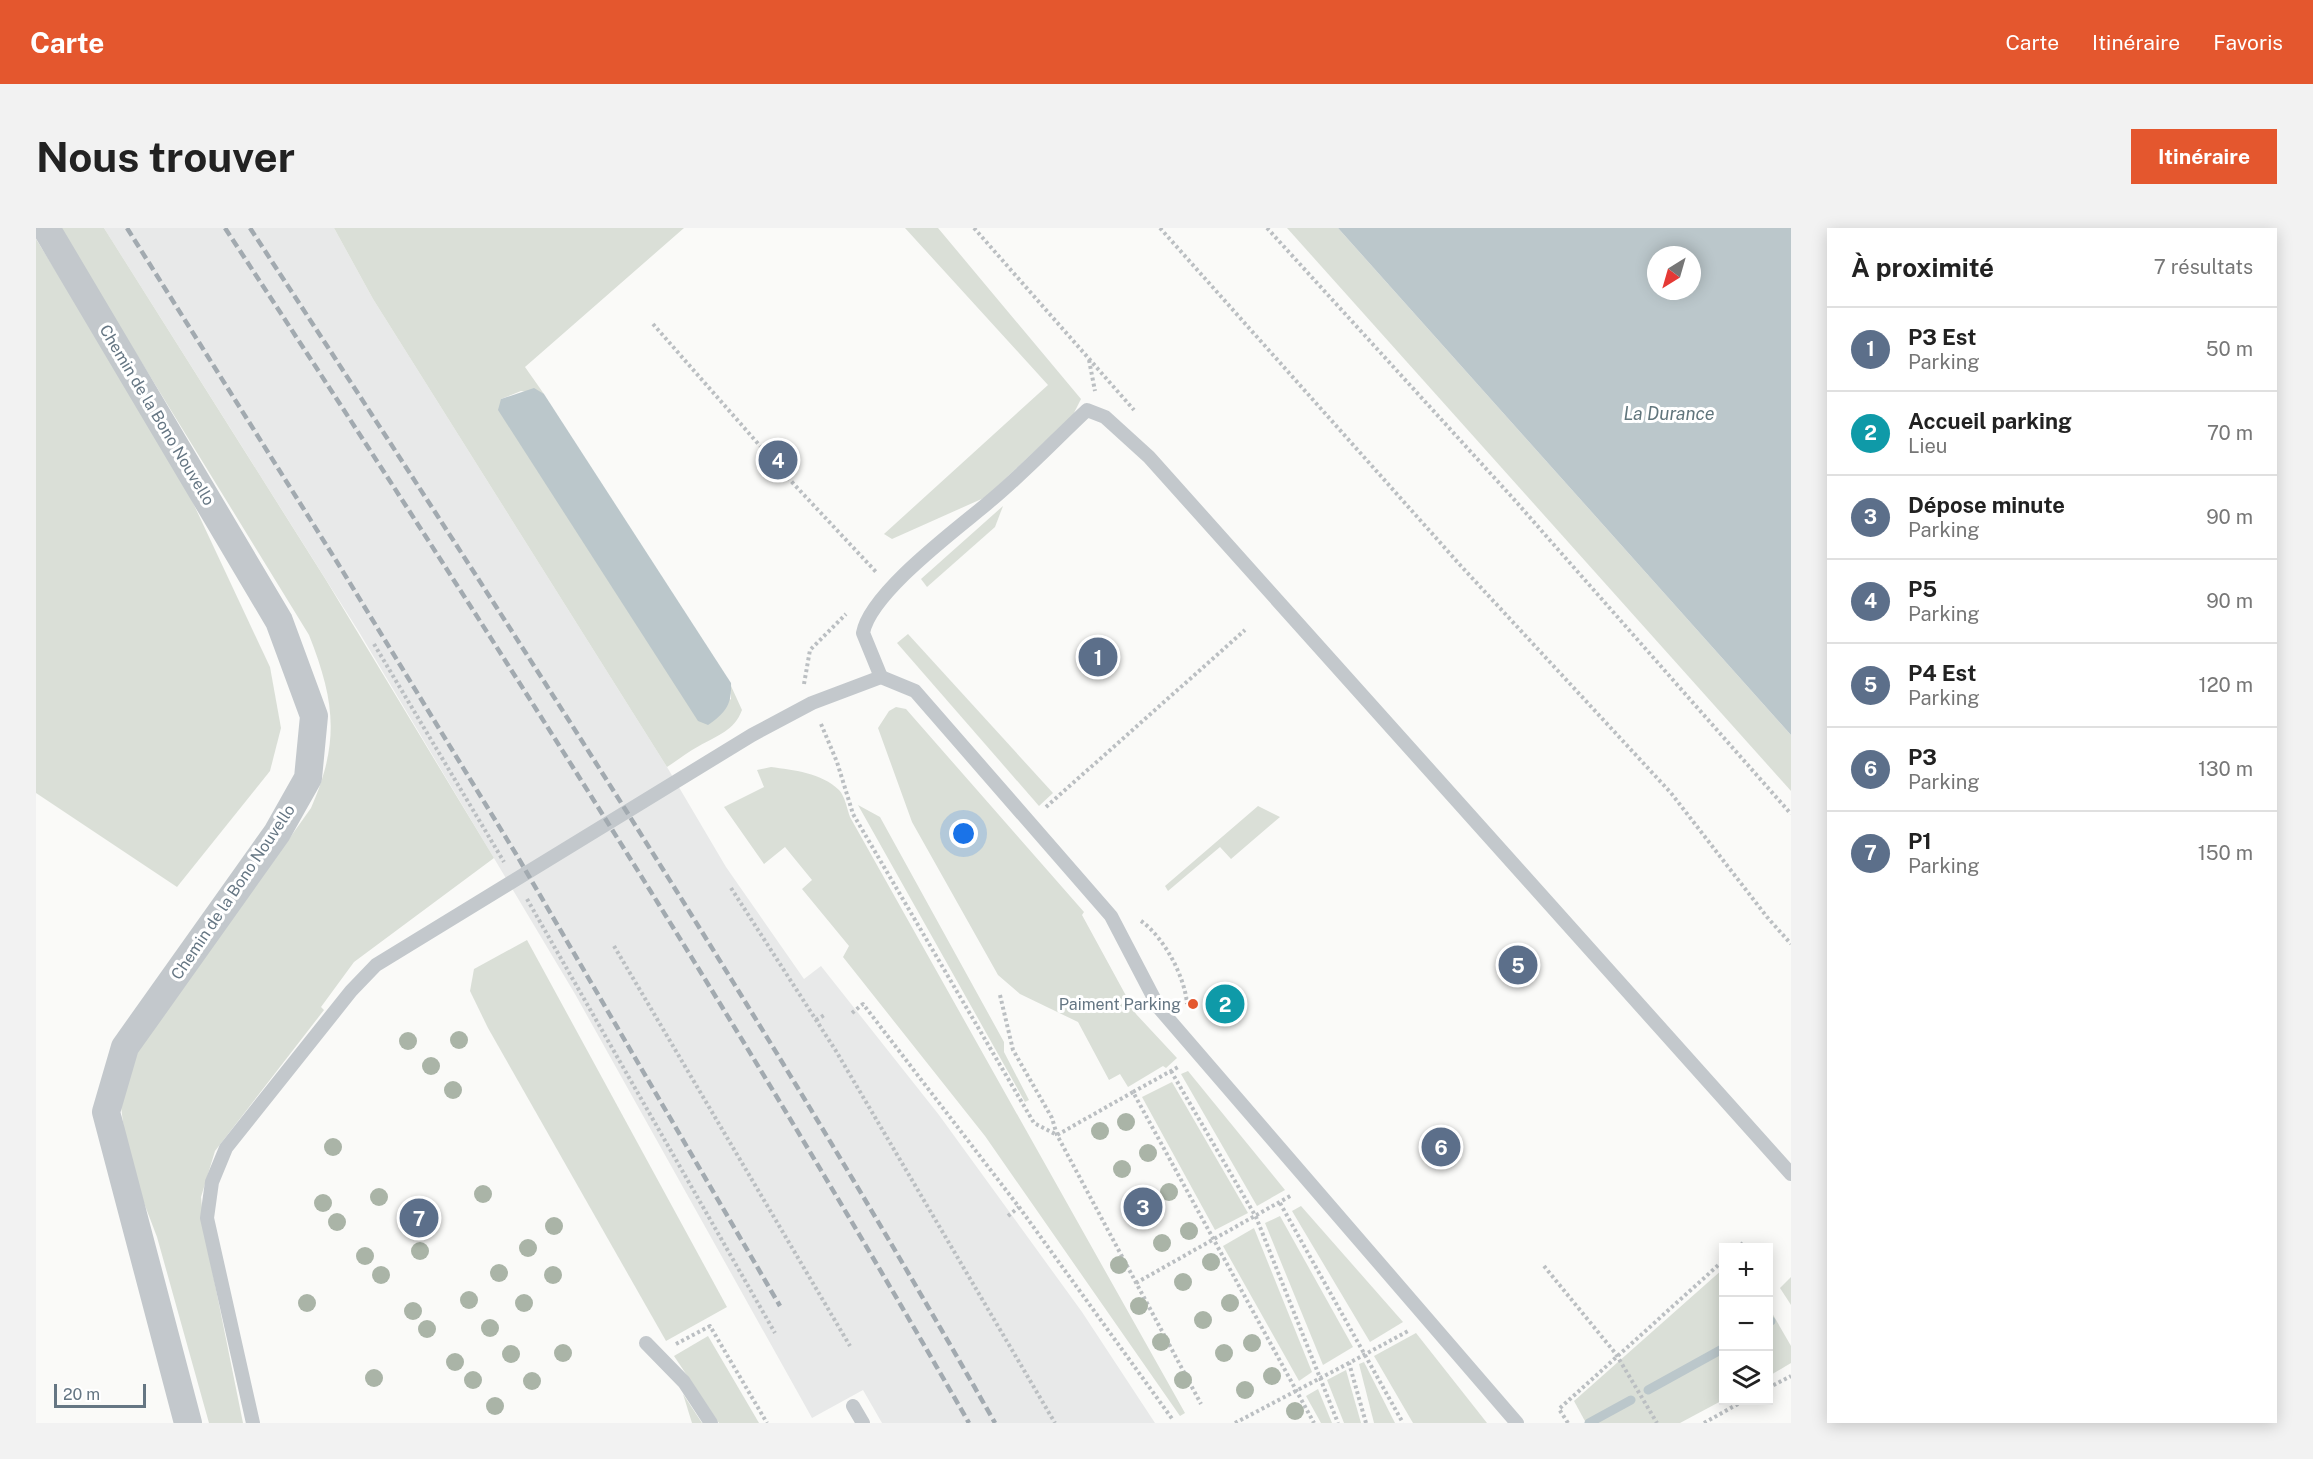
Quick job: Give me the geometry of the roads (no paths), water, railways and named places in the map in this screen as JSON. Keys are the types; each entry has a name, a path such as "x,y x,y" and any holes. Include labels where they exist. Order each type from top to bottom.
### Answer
{"street":[{"name":"Chemin de la Bono Nouvello","path":"46,228 279,621 314,716 308,778 277,833 125,1047 106,1112 188,1423"}],"lane":[{"path":"1517,1423 1159,1008 1111,916 915,691 881,676 863,633 870,613 892,588 967,518 990,501 1087,410 1105,417 1149,457 1791,1174"},
{"path":"253,1423 207,1218 212,1182 226,1148 351,991 376,964 752,735 812,703 881,676"},
{"path":"646,1343 684,1382 711,1423"},
{"path":"853,1406 863,1423"}],"water":[{"name":"La Durance","path":"1338,228 1791,228 1791,735"},
{"path":"534,388 544,394 731,683 729,703 708,725 698,721 498,410 501,399"}],"waterway":[{"path":"1648,1390 1719,1351"},
{"path":"1589,1423 1631,1400"}],"railway":[{"path":"127,228 337,562 516,854 780,1306"},
{"path":"225,228 512,671 699,969 881,1271 969,1423"},
{"path":"250,228 537,671 725,969 817,1119 995,1423"}],"place":[{"name":"P5","path":"778,460"},
{"name":"P3 Est","path":"1098,657"},
{"name":"P4 Est","path":"1518,965"},
{"name":"Paiment Parking","path":"1193,1004"},
{"name":"Accueil parking","path":"1225,1004"},
{"name":"P3","path":"1441,1147"},
{"name":"Dépose minute","path":"1143,1207"},
{"name":"P1","path":"419,1218"}]}
